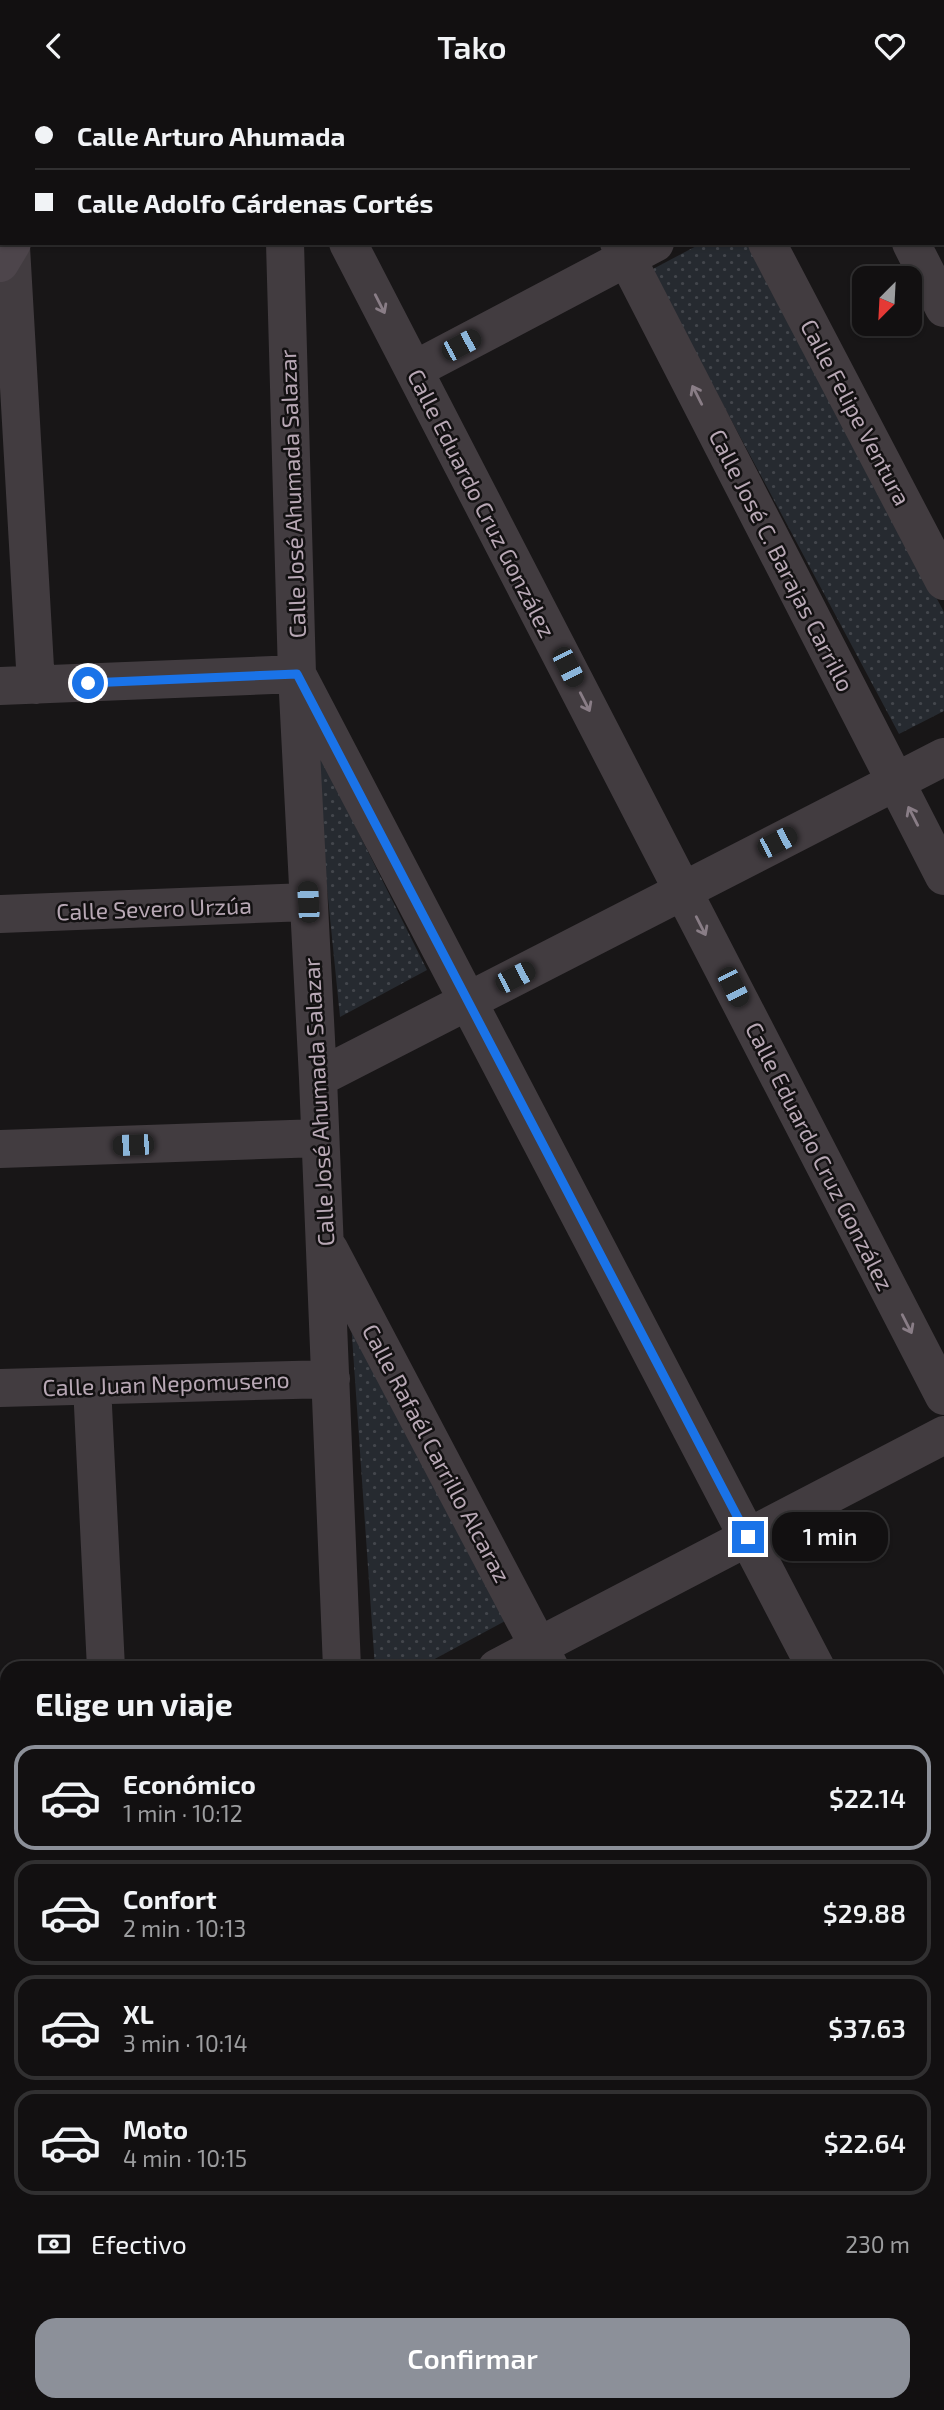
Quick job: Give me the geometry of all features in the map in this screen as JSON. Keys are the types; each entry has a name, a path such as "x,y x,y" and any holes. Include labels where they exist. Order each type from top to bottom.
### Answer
{"street":[{"name":"Calle José Ahumada Salazar","path":"285,245 297,674 318,1078 342,1661"},
{"name":"Calle Eduardo Cruz González","path":"349,245 944,1396"},
{"name":"Calle Felipe Ventura","path":"768,245 944,581"},
{"path":"912,245 944,308"},
{"path":"414,370 634,248"},
{"name":"Calle José C. Barajas Carrillo","path":"634,248 895,782 944,876"},
{"path":"8,251 18,685 297,674 813,1661"},
{"path":"318,1078 944,757"},
{"name":"Calle Severo Urzúa","path":"0,914 308,902"},
{"path":"0,1149 320,1138"},
{"name":"Calle Rafaél Carrillo Alcaraz","path":"324,1238 544,1657"},
{"name":"Calle Juan Nepomuseno","path":"0,1388 331,1379"},
{"path":"92,1386 106,1661"},
{"path":"527,1661 544,1657 748,1537 944,1435"}],"shaded area":[{"path":"698,245 749,245 944,612 944,711 899,734 651,270"},
{"path":"312,739 427,970 340,1017"},
{"path":"351,1322 507,1620 431,1661 375,1661"}],"route":[{"path":"88,683 297,674 748,1537"}]}
